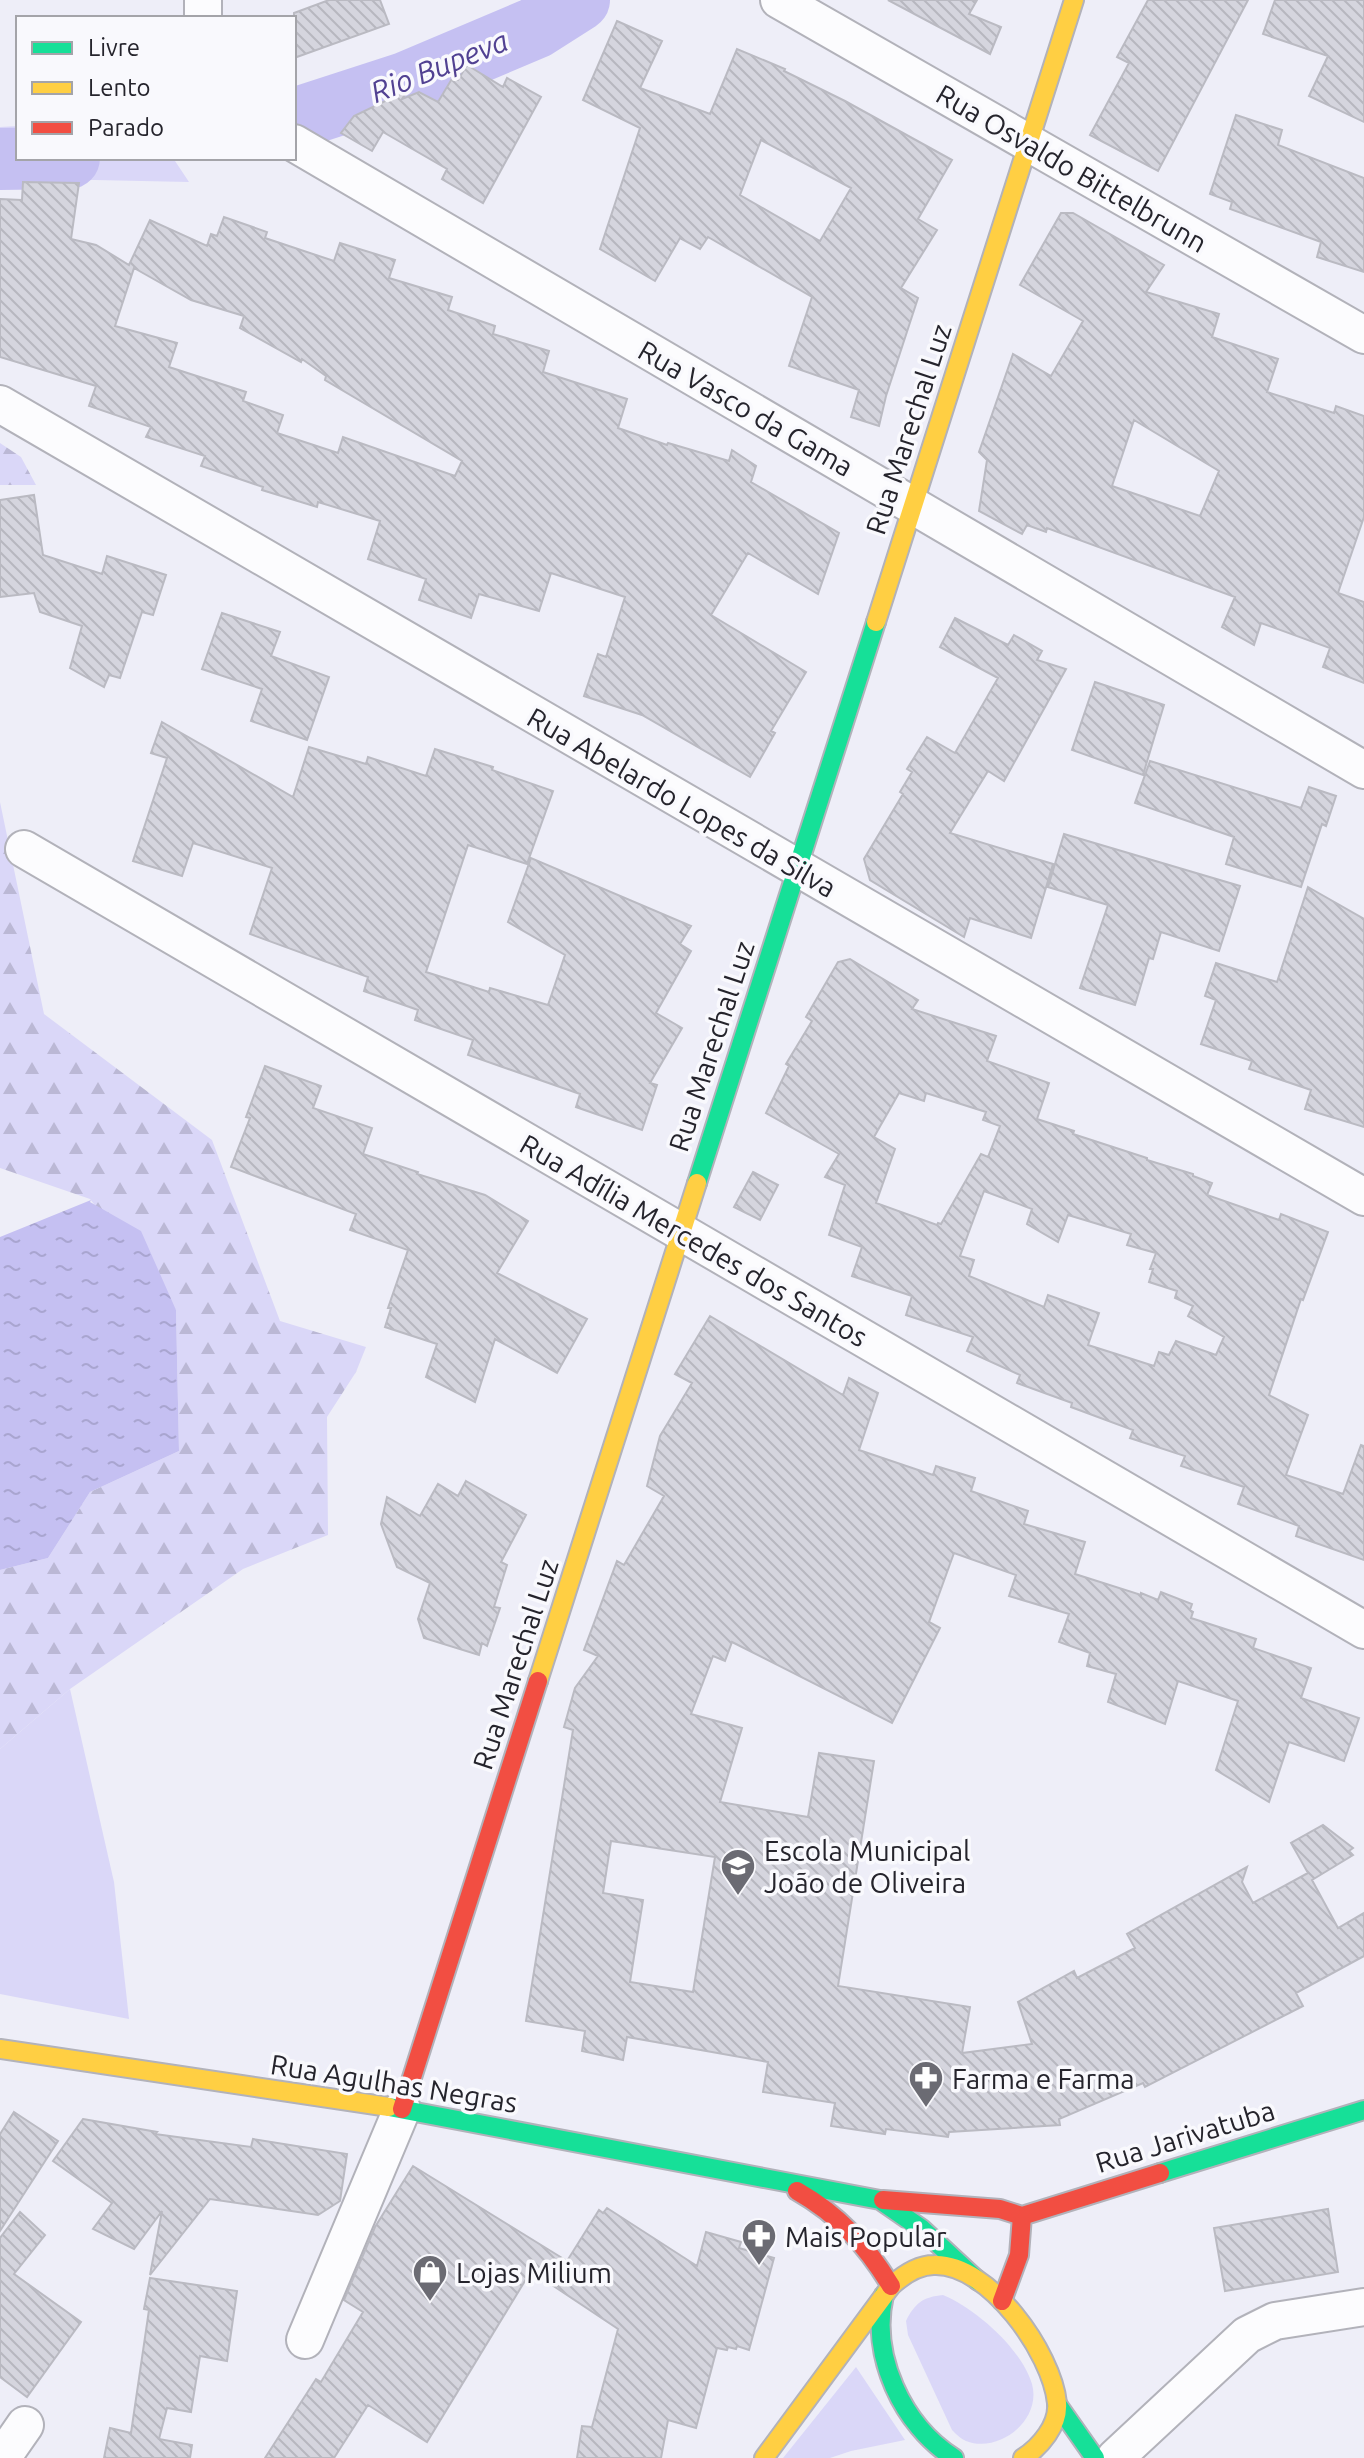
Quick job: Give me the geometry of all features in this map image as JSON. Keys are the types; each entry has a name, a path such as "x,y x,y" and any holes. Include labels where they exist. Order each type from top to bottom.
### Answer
{"main road":[{"name":"Rua Marechal Luz","path":"402,2109 1074,0"},
{"name":"Rua Agulhas Negras","path":"0,2049 402,2109 880,2200 981,2207"},
{"name":"Rua Jarivatuba","path":"981,2207 1022,2216 1364,2110"},
{"name":"Rua Agulhas Negras","path":"777,2181 823,2204 842,2220 861,2240 888,2290"},
{"name":"Rua Agulhas Negras","path":"880,2200 922,2229 951,2235 978,2281"},
{"path":"764,2458 888,2290 901,2276 920,2266 981,2207"},
{"path":"1002,2301 1019,2255 1022,2216"},
{"path":"920,2266 944,2265 978,2281 1002,2301 1022,2325 1044,2362 1057,2404 1095,2458"},
{"path":"888,2290 879,2316 881,2348 895,2385 918,2425 947,2455"},
{"path":"1023,2458 1037,2450 1050,2429 1057,2404"},
{"path":"916,2456 947,2455"}],"street":[{"name":"Rua Osvaldo Bittelbrunn","path":"779,0 1364,335"},
{"name":"Rua Vasco da Gama","path":"296,144 1364,770"},
{"name":"Rua Abelardo Lopes da Silva","path":"0,404 1364,1197"},
{"name":"Rua Adília Mercedes dos Santos","path":"24,849 1364,1630"},
{"path":"305,2340 402,2109"},
{"path":"1115,2458 1247,2335 1275,2321 1364,2307"},
{"path":"2,2458 25,2425"}],"green space":[{"path":"16,126 16,160 174,160 189,182 0,178 0,127"},
{"path":"0,443 21,457 36,485 0,485"},
{"path":"0,802 44,1014 212,1140 280,1321 366,1347 356,1372 327,1417 328,1535 243,1569 70,1689 0,1749 0,1570 48,1558 90,1492 179,1451 176,1310 90,1199 0,1168"},
{"path":"70,1689 114,1882 129,2019 0,1994 0,1749"},
{"path":"943,2295 969,2309 996,2331 1018,2357 1032,2384 1031,2410 1024,2421 1015,2431 992,2443 964,2440 952,2430 908,2335 906,2321 916,2305 930,2297"},
{"path":"856,2367 905,2440 830,2458 783,2458"}],"water":[{"path":"91,1200 141,1231 176,1310 179,1451 90,1492 48,1558 0,1570 0,1237"}],"building":[{"path":"329,0 380,0 389,24 296,57 294,13"},
{"path":"888,0 977,0 969,14 1001,27 990,54"},
{"path":"1148,0 1248,0 1158,171 1090,135 1129,63 1117,57"},
{"path":"1275,0 1364,0 1364,122 1309,96 1328,56 1263,34"},
{"path":"617,21 662,41 640,88 710,114 737,49 785,69 952,160 918,219 937,230 901,288 918,298 879,426 851,417 859,390 789,366 812,297 708,237 700,249 680,238 655,281 600,249 640,128 583,100","holes":["761,140 851,188 820,241 740,195"]},
{"path":"467,65 503,87 507,78 541,97 483,203 442,179 447,169 383,132 372,151 341,133 354,116 408,90 402,99 419,92 438,102 453,77 458,80"},
{"path":"1236,115 1282,130 1278,145 1364,178 1364,272 1317,257 1321,242 1230,209 1232,202 1210,194"},
{"path":"23,182 79,183 71,239 96,245 129,265 150,220 207,246 211,234 217,236 224,217 267,232 265,238 334,261 340,243 395,260 389,278 452,297 448,310 495,326 493,334 549,351 543,372 627,399 618,428 729,461 732,450 756,466 751,482 839,533 818,594 748,553 711,615 806,672 771,731 775,733 750,777 642,715 584,696 598,654 606,657 625,597 551,573 539,611 479,594 471,618 419,600 426,579 368,559 380,521 318,502 317,507 201,466 205,456 146,437 151,427 89,406 96,386 0,357 0,199 22,200","holes":["134,268 191,300 244,316 240,328 301,362 302,359 326,376 325,380 462,461 455,476 343,437 338,453 277,433 283,415 243,401 246,392 169,367 177,343 115,326"]},
{"path":"1061,213 1073,213 1164,265 1146,292 1219,314 1212,337 1278,359 1267,392 1334,413 1336,406 1364,416 1364,517 1338,593 1364,602 1364,683 1323,667 1330,648 1261,623 1254,645 1222,627 1235,597 1047,528 1046,532 1027,525 1022,534 979,511 987,460 979,452 1013,354 1051,376 1083,321 1020,285","holes":["1134,420 1219,471 1200,516 1112,486"]},
{"path":"34,495 43,555 102,574 107,556 166,575 153,615 142,612 120,678 109,675 104,687 70,668 82,626 40,612 34,593 0,597 0,500"},
{"path":"222,613 280,632 271,656 329,677 307,740 251,721 262,689 202,669"},
{"path":"955,618 1008,645 1014,635 1042,651 1037,660 1066,669 1004,781 988,771 950,833 1053,864 1031,938 970,918 964,937 870,880 864,859 903,794 900,792 912,772 907,769 927,737 955,753 998,678 940,647"},
{"path":"1095,682 1164,705 1143,775 1072,750"},
{"path":"162,722 293,797 309,747 366,764 368,757 426,776 435,749 493,767 492,770 553,791 527,864 468,845 426,972 489,992 490,988 548,1005 565,955 508,922 531,858 691,926 680,944 691,951 656,1013 682,1028 650,1083 657,1085 642,1130 576,1107 580,1094 468,1055 473,1040 415,1020 418,1010 364,991 368,977 250,934 272,868 193,843 182,876 133,861 167,758 151,753"},
{"path":"1150,761 1301,808 1309,787 1336,796 1326,826 1322,824 1301,887 1226,864 1234,837 1135,803"},
{"path":"1064,834 1240,886 1219,951 1161,932 1153,959 1149,958 1135,1005 1080,988 1108,905 1048,887"},
{"path":"1308,887 1364,919 1364,1127 1305,1109 1311,1090 1249,1069 1252,1061 1201,1044 1216,1000 1205,996 1216,963 1277,982"},
{"path":"850,959 918,1000 912,1009 996,1036 987,1061 1049,1083 1037,1119 1193,1174 1212,1183 1207,1195 1279,1220 1281,1214 1328,1232 1301,1299 1269,1395 1308,1415 1286,1475 1343,1494 1361,1445 1364,1446 1364,1560 1296,1536 1299,1526 1238,1504 1244,1487 1181,1466 1185,1456 1130,1438 1133,1430 1017,1383 1020,1375 967,1351 973,1337 906,1315 912,1296 852,1276 862,1247 829,1235 845,1185 825,1177 839,1154 766,1113 789,1066 786,1064 812,1021 806,1017 838,962","holes":["899,1093 924,1101 926,1093 986,1112 983,1120 1000,1126 988,1157 981,1154 941,1224 876,1203 895,1149 874,1137","984,1191 1032,1209 1027,1224 1058,1242 1068,1215 1131,1234 1127,1245 1156,1253 1149,1282 1177,1291 1175,1298 1193,1306 1188,1316 1224,1337 1216,1355 1176,1341 1169,1355 1159,1352 1154,1366 1088,1345 1099,1313 1048,1295 1044,1307 969,1276 974,1260 960,1256"]},
{"path":"265,1066 321,1086 313,1108 372,1128 363,1154 485,1195 528,1221 497,1273 587,1319 557,1373 495,1339 475,1402 426,1377 437,1344 385,1327 391,1308 388,1308 408,1250 350,1230 356,1214 231,1167"},
{"path":"753,1172 778,1185 760,1220 734,1207"},
{"path":"710,1316 843,1395 849,1378 878,1393 859,1450 933,1475 936,1466 975,1478 971,1491 1028,1511 1024,1524 1085,1542 1075,1574 1158,1600 1161,1592 1192,1604 1191,1618 1256,1639 1253,1648 1311,1668 1301,1698 1359,1718 1344,1761 1289,1742 1269,1802 1216,1770 1238,1701 1178,1681 1165,1724 1108,1702 1116,1674 1087,1666 1090,1653 1059,1642 1069,1614 1009,1596 1016,1575 954,1553 929,1622 940,1628 892,1723 732,1642 725,1661 713,1656 691,1714 742,1728 720,1802 808,1817 819,1753 874,1761 838,1986 970,2007 962,2053 1032,2044 1018,2002 1074,1971 1077,1978 1135,1948 1127,1934 1247,1867 1242,1882 1253,1903 1308,1873 1291,1843 1323,1825 1353,1848 1349,1851 1353,1855 1312,1880 1338,1928 1364,1913 1364,1956 1296,1993 1303,2006 1145,2087 1143,2083 1059,2119 1060,2125 949,2132 948,2137 886,2129 885,2134 831,2126 835,2103 763,2092 768,2062 627,2037 623,2060 582,2051 585,2031 526,2021 573,1730 564,1727 575,1688 598,1656 584,1650 617,1561 624,1565 664,1496 647,1486 660,1436 692,1383 675,1374","holes":["611,1841 715,1857 693,1992 630,1982 643,1900 603,1893"]},
{"path":"466,1481 526,1515 501,1562 507,1565 494,1607 500,1608 487,1646 482,1643 479,1655 424,1638 418,1619 430,1583 397,1567 381,1524 387,1497 420,1516 438,1484 458,1496"},
{"path":"14,2112 58,2141 0,2231 0,2134"},
{"path":"83,2119 157,2132 155,2134 251,2147 253,2139 347,2154 340,2201 318,2215 210,2199 150,2275 162,2211 134,2249 93,2229 112,2203 53,2161"},
{"path":"413,2166 567,2261 599,2210 603,2213 607,2208 697,2266 706,2232 741,2242 739,2248 774,2258 749,2350 737,2346 736,2349 728,2347 727,2350 717,2348 696,2428 668,2420 661,2458 577,2458 582,2426 592,2427 618,2329 531,2271 427,2442 368,2405 334,2458 265,2458 316,2379 321,2382 363,2312 344,2300 375,2227"},
{"path":"1328,2209 1338,2272 1225,2291 1214,2228"},
{"path":"20,2212 45,2235 14,2274 81,2322 27,2397 0,2377 0,2238"},
{"path":"150,2278 237,2291 227,2361 200,2356 191,2412 167,2408 159,2439 192,2445 190,2458 104,2458 110,2428 131,2433 149,2310 144,2309"}],"waterway":[{"name":"Rio Bupeva","path":"296,118 405,83 535,28 579,0"},
{"name":"Rio Bupeva","path":"0,159 16,159"}],"traffic: fast":[{"path":"697,1183 876,622"},
{"path":"389,2107 880,2200 922,2229 978,2281"},
{"path":"1160,2173 1364,2110"},
{"path":"884,2295 882,2341 894,2387 919,2427 954,2458"},
{"path":"1057,2404 1095,2458"}],"traffic: slow":[{"path":"876,622 1074,0"},
{"path":"538,1681 697,1183"},
{"path":"0,2049 389,2107"},
{"path":"764,2458 891,2286 911,2271 934,2265 955,2268 996,2295 1014,2314 1043,2360 1053,2383 1057,2411 1047,2435 1023,2458"}],"traffic: jam":[{"path":"402,2109 538,1681"},
{"path":"883,2200 1000,2209 1022,2216 1160,2173"},
{"path":"797,2191 826,2210 850,2232 872,2257 891,2286"},
{"path":"1002,2301 1019,2255 1022,2216"}],"place":[{"name":"Escola Municipal João de Oliveira","path":"738,1897"},
{"name":"Farma e Farma","path":"926,2109"},
{"name":"Mais Popular","path":"759,2267"},
{"name":"Lojas Milium","path":"430,2303"}]}
